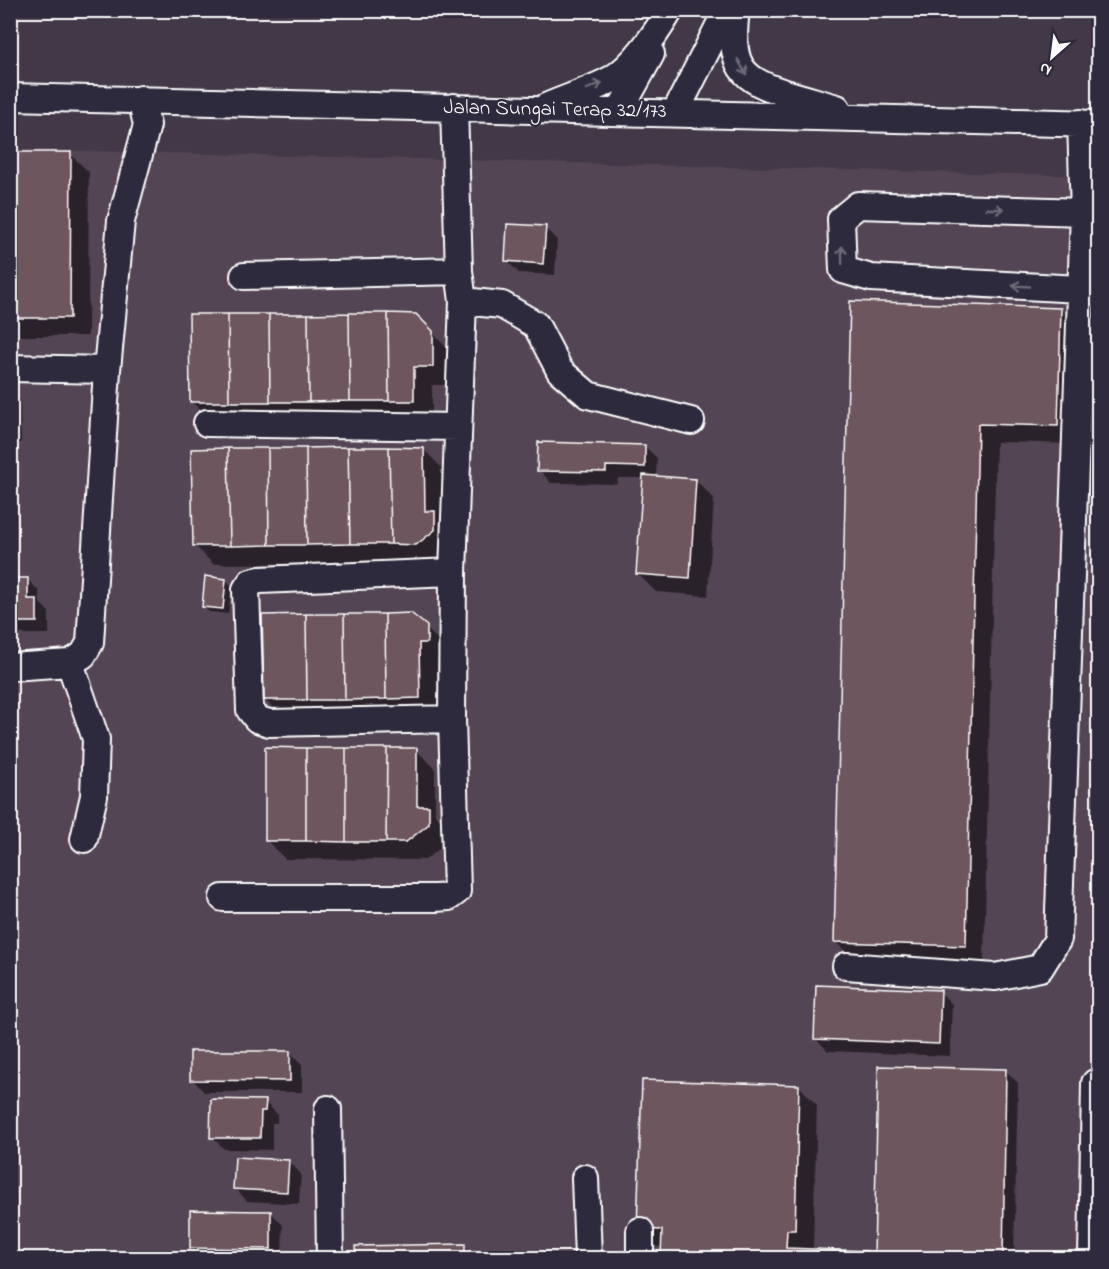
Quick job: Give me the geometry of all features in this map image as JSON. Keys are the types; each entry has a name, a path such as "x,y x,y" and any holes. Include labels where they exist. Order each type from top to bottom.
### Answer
{"street":[{"path":"540,110 612,78 640,52 672,10"},
{"path":"619,112 672,10"},
{"path":"675,113 727,10"},
{"path":"736,10 735,54 740,67 748,77 773,90 872,118"},
{"name":"Jalan Sungai Terap 32/173","path":"10,97 1090,124"},
{"path":"10,668 69,663 83,656 90,643 107,370 121,221 147,125 141,99"},
{"path":"223,898 449,897 457,891 452,719 453,572 463,301 459,271 454,107"},
{"path":"846,966 995,977 1040,968 1058,939 1080,289 1090,124"},
{"path":"1080,289 871,278 843,270 842,219 858,205 1084,212"},
{"path":"244,276 459,271"},
{"path":"463,301 502,305 536,325 560,371 588,395 691,421"},
{"path":"10,368 107,370"},
{"path":"207,423 457,426"},
{"path":"452,719 269,723 257,720 250,710 246,589 251,582 260,580 453,572"},
{"path":"69,663 96,739 94,796 84,839"},
{"path":"1092,1258 1095,1083"},
{"path":"328,1109 330,1258"},
{"path":"585,1178 588,1258"},
{"path":"640,1231 640,1258"}],"shaded area":[{"path":"11,149 1098,176 1098,1258 11,1258"}],"building":[{"path":"10,152 71,152 70,318 10,318"},
{"path":"507,224 546,226 543,264 505,261"},
{"path":"850,301 1061,308 1058,426 978,424 966,946 834,942"},
{"path":"349,313 350,401 309,402 308,314"},
{"path":"349,313 388,313 389,401 350,401"},
{"path":"388,313 416,314 433,331 433,367 414,367 414,401 389,401"},
{"path":"189,314 228,314 229,402 190,402"},
{"path":"228,314 269,314 270,402 229,402"},
{"path":"269,314 308,314 309,402 270,402"},
{"path":"538,442 645,445 645,467 606,466 606,472 537,471"},
{"path":"348,447 350,544 307,545 306,448"},
{"path":"348,447 389,447 391,544 350,544"},
{"path":"389,447 424,448 425,511 435,511 435,530 416,545 391,544"},
{"path":"228,448 268,448 269,545 230,546"},
{"path":"228,448 230,546 193,546 191,449"},
{"path":"268,448 306,448 307,545 269,545"},
{"path":"643,475 696,479 690,578 636,574"},
{"path":"205,576 226,579 223,609 202,607"},
{"path":"10,578 28,578 28,599 37,599 37,622 10,622"},
{"path":"411,613 427,626 427,643 419,643 420,698 386,699 385,614"},
{"path":"306,614 344,614 345,700 307,700"},
{"path":"306,614 307,700 264,700 262,615"},
{"path":"344,614 385,614 386,699 345,700"},
{"path":"265,747 306,748 306,841 265,841"},
{"path":"306,748 346,748 346,842 306,841"},
{"path":"346,748 387,748 386,842 346,842"},
{"path":"387,748 417,748 417,806 429,806 429,824 406,842 386,842"},
{"path":"816,985 941,990 939,1044 814,1039"},
{"path":"190,1051 290,1051 290,1081 190,1080"},
{"path":"878,1066 1006,1069 1003,1258 874,1258"},
{"path":"642,1080 799,1085 795,1230 787,1230 786,1248 867,1251 866,1258 661,1258 662,1230 637,1229"},
{"path":"211,1099 266,1100 265,1111 261,1111 260,1138 210,1138"},
{"path":"235,1157 289,1160 287,1192 233,1189"},
{"path":"190,1210 271,1211 271,1249 190,1248"},
{"path":"465,1244 465,1258 356,1258 355,1246"},
{"path":"235,1256 297,1257 297,1258 235,1258"}]}
